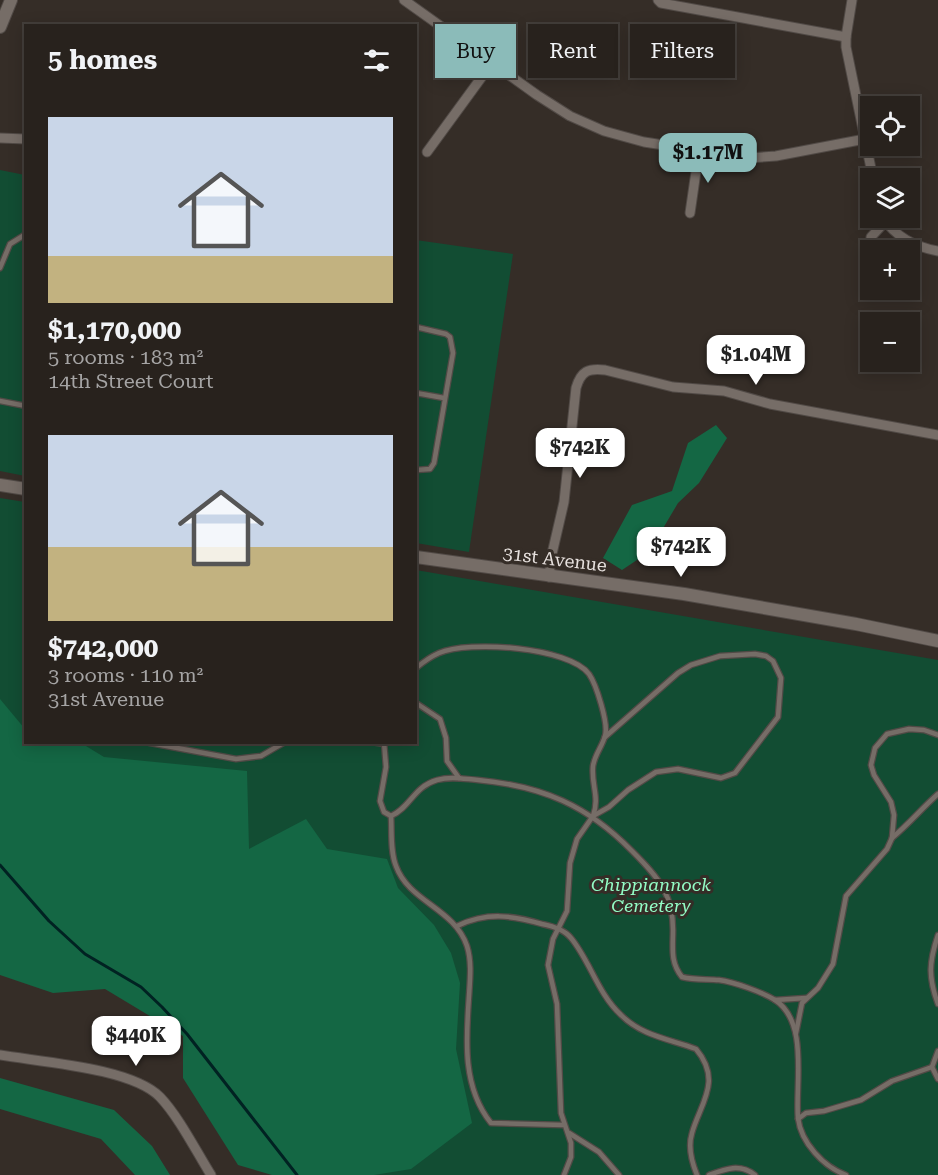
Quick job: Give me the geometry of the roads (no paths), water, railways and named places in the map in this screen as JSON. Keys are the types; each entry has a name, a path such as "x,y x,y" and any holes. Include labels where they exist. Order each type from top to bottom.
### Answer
{"street":[{"path":"0,27 11,0"},
{"path":"404,0 438,24"},
{"path":"658,0 661,3 846,36"},
{"path":"852,0 846,36 860,113"},
{"path":"427,152 481,78"},
{"path":"513,78 585,124 631,139 699,151 764,158 860,141"},
{"path":"0,138 24,139"},
{"path":"690,213 699,151"},
{"path":"892,228 905,240"},
{"path":"920,247 938,251"},
{"path":"549,577 564,502 576,388 582,373 592,368 673,387 724,391 770,404 938,435"},
{"path":"0,485 24,489"},
{"name":"31st Avenue","path":"417,557 718,599 938,641"},
{"path":"0,1055 115,1075 149,1089 167,1106 211,1175"}],"lane":[{"path":"0,268 10,244 24,235"},
{"path":"417,327 439,331 450,337 452,362 434,463 430,470 417,470"},
{"path":"417,393 444,398"},
{"path":"0,401 24,406"},
{"path":"417,667 440,653 477,648 518,648 558,657 584,669 594,681 604,720 605,737"},
{"path":"593,816 597,803 593,765 597,749 605,737 678,673 692,665 720,656 755,654 766,656 773,661 781,678 778,717 735,773 721,778 678,769 656,772 593,816 583,827 573,849 567,911 553,939 548,965 557,1004 561,1113 563,1125 569,1133 599,1152 619,1175"},
{"path":"417,704 440,719 446,738 447,761 459,778"},
{"path":"795,1036 802,1003 818,988 832,964 846,896 887,849 892,838 894,815 891,802 874,775 871,765 875,748 887,734 909,729 924,730 938,735"},
{"path":"156,744 236,759 261,756 282,744"},
{"path":"384,744 386,767 380,801 384,812 391,816"},
{"path":"391,816 399,813 420,787 439,779 459,778 495,782 545,793 577,806 593,816 640,858 664,888 673,929 672,955 676,970 682,977 722,981 774,1000 785,1009 791,1020 795,1036 800,1080 798,1119 813,1151 835,1171 846,1175"},
{"path":"892,838 938,794"},
{"path":"391,816 395,864 404,883 412,892 435,907 457,926 467,947 470,958 465,1047 470,1074 482,1112 491,1123 563,1125"},
{"path":"457,926 482,917 505,915 559,929 573,941 608,999 620,1014 646,1033 696,1049 705,1064 708,1085 706,1100 690,1141 697,1175"},
{"path":"938,936 930,966 931,985 938,1004"},
{"path":"774,1000 806,998"},
{"path":"938,1051 932,1067 938,1079"},
{"path":"798,1119 806,1113 824,1111 861,1101 892,1081 932,1067"},
{"path":"564,1175 571,1157 569,1133"},
{"path":"709,1175 737,1167 745,1168 755,1175"}],"waterway":[{"path":"0,865 49,921 85,954 141,987 162,1007 187,1034 297,1175"}],"park label":[{"name":"Chippiannock Cemetery","path":"651,894"}]}
